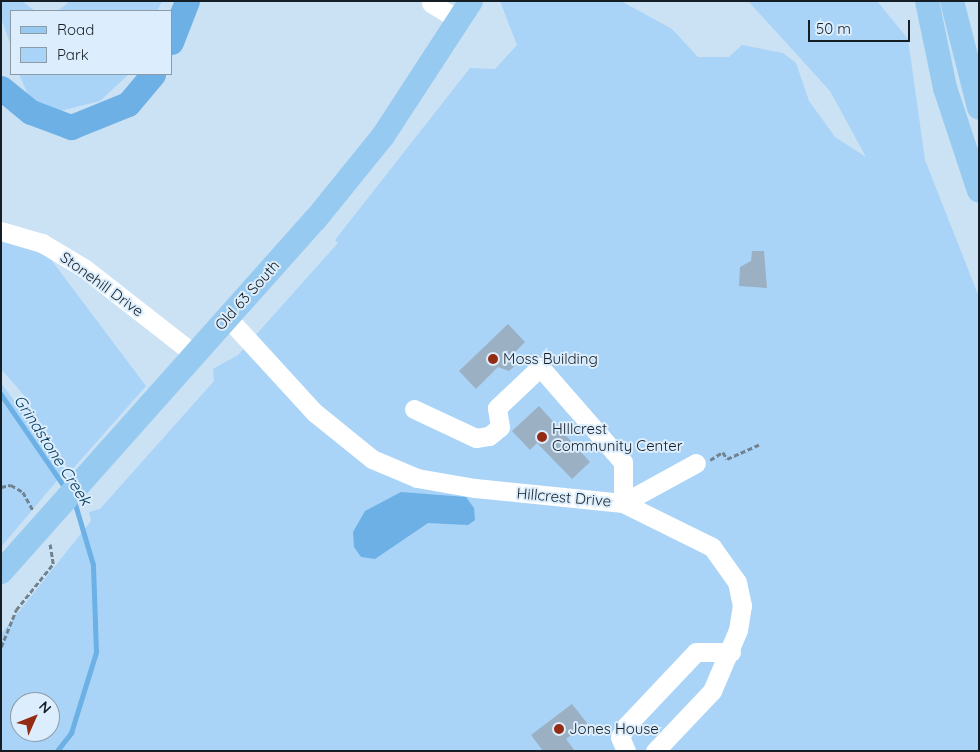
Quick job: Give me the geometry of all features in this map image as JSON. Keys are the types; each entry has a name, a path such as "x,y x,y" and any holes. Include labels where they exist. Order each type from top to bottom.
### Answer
{"main road":[{"path":"927,1 946,88 979,191"},
{"path":"952,1 979,108"},
{"name":"Old 63 South","path":"1,572 91,468 194,354 383,136 465,11"}],"street":[{"path":"431,3 465,11"},
{"name":"Stonehill Drive","path":"1,231 42,243 84,268 194,354"},
{"name":"Hillcrest Drive","path":"227,316 314,412 372,459 417,478 475,488 623,503 691,533 727,562 742,605 732,652 712,691 655,751"},
{"path":"414,409 476,438 489,436 500,427 496,408 540,367 623,462 623,503 696,463"},
{"path":"626,751 620,737 626,726 696,652 732,652"}],"path":[{"path":"696,463 723,452 727,459 760,445"}],"green space":[{"path":"1,1 22,1 34,10 10,10 10,43 1,18"},
{"path":"70,1 162,1 158,10 59,10"},
{"path":"500,1 621,1 672,29 698,57 729,57 742,45 783,53 796,63 809,101 835,137 866,157 830,91 748,1 877,1 908,39 925,160 979,297 979,751 1,751 1,634 91,521 89,512 100,509 214,381 213,369 238,355 338,243 335,240 470,68 495,69 517,45"},
{"path":"19,75 128,75 100,101 56,112 30,99"},
{"path":"1,234 40,245 146,386 70,472 23,394 1,369"},
{"path":"1,383 66,470 1,547"}],"shaded area":[{"path":"401,492 466,497 474,508 475,520 468,525 428,523 375,559 361,557 354,547 353,532 365,511"}],"building":[{"path":"752,251 764,251 767,288 739,286 740,267 751,261"},
{"name":"Moss Building","path":"508,324 525,342 512,355 519,362 509,371 498,367 476,389 459,371"},
{"name":"HIllcrest Community Center","path":"539,406 590,462 572,479 537,443 530,450 512,431"},
{"name":"Jones House","path":"572,704 587,723 566,739 575,751 543,751 531,735"}],"waterway":[{"path":"172,39 187,1"},
{"path":"1,88 31,112 71,127 128,104 152,75"},
{"name":"Grindstone Creek","path":"1,394 66,489"},
{"name":"Grindstone Creek","path":"57,751 71,733 96,652 93,565 74,501"}],"place":[{"name":"Moss Building","path":"493,359"},
{"name":"HIllcrest Community Center","path":"542,437"},
{"name":"Jones House","path":"559,729"}]}
